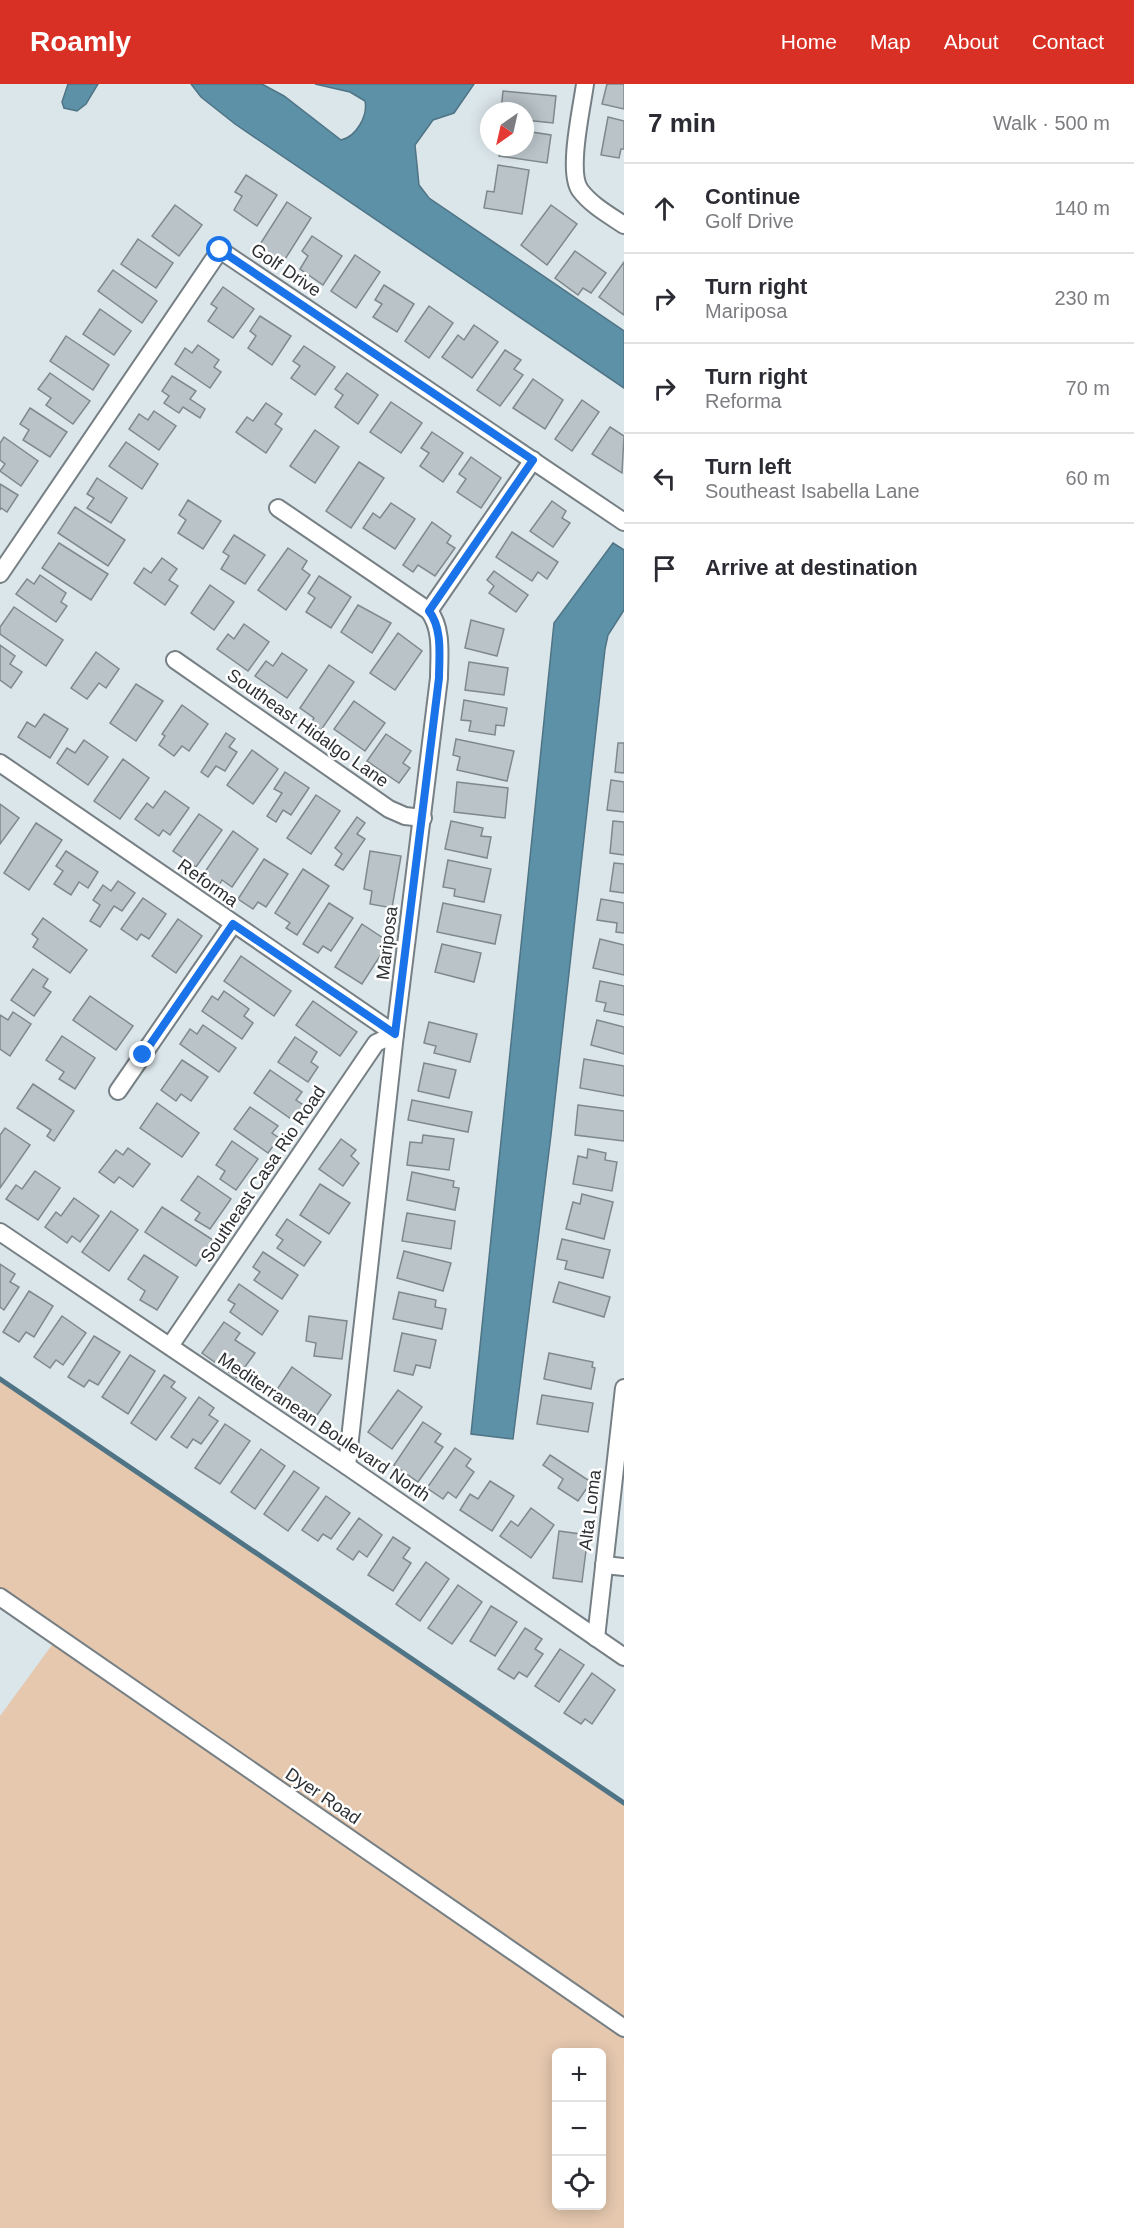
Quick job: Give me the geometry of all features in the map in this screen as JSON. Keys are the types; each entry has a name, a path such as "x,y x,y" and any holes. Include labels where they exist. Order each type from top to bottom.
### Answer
{"street":[{"path":"585,84 575,170 579,188 590,201 624,225"},
{"name":"Golf Drive","path":"0,574 220,250 624,522"},
{"path":"278,508 429,611 533,460"},
{"name":"Mariposa","path":"347,1466 395,1034 439,678 437,630 434,618 429,611"},
{"name":"Southeast Hidalgo Lane","path":"175,660 389,809 405,816 423,818"},
{"name":"Reforma","path":"0,764 395,1034"},
{"path":"118,1091 233,924"},
{"name":"Southeast Casa Rio Road","path":"170,1346 376,1043 395,1034"},
{"name":"Mediterranean Boulevard North","path":"0,1232 347,1466 624,1657"},
{"name":"Alta Loma","path":"596,1638 624,1388"},
{"path":"604,1565 624,1567"},
{"name":"Dyer Road","path":"0,1598 624,2028"}],"shaded area":[{"path":"0,1380 624,1805 624,2228 0,2228 0,1716 60,1634 0,1594"}],"water":[{"path":"68,84 98,84 86,104 77,111 64,108 62,102"},
{"path":"191,84 262,84 284,96 341,140 352,135 360,125 365,113 365,101 350,92 315,84 474,84 454,113 433,120 415,145 419,185 429,198 624,331 624,388 235,124 201,97"},
{"path":"613,543 624,550 624,610 608,635 605,649 551,1135 513,1439 471,1434 554,623"}],"building":[{"path":"607,84 624,84 624,109 602,104"},
{"path":"503,91 556,96 553,123 534,121 534,102 502,102"},
{"path":"608,117 624,121 624,149 621,149 619,158 601,155"},
{"path":"534,132 551,135 547,163 499,156 534,156"},
{"path":"498,165 529,170 522,214 484,208 487,191 494,192"},
{"path":"246,175 277,195 257,226 234,210 242,196 235,192"},
{"path":"287,202 311,218 282,264 257,249"},
{"path":"175,205 202,225 179,256 152,236"},
{"path":"551,205 577,224 547,265 521,245"},
{"path":"312,236 342,256 323,285 300,269 308,256 302,251"},
{"path":"138,239 173,263 156,288 121,264"},
{"path":"575,251 606,273 591,293 583,288 578,295 555,278"},
{"path":"355,255 380,272 356,308 331,291"},
{"path":"624,262 624,315 599,297"},
{"path":"113,270 157,301 142,323 98,291"},
{"path":"384,285 414,304 397,332 373,317 382,304 375,300"},
{"path":"223,287 254,309 233,338 208,321 217,308 211,304"},
{"path":"429,306 453,323 429,358 405,341"},
{"path":"100,309 131,331 114,355 83,334"},
{"path":"260,316 291,336 272,365 248,348 256,336 250,331"},
{"path":"474,325 498,342 472,378 442,357 458,335 464,340"},
{"path":"66,336 109,365 93,390 50,361"},
{"path":"198,345 219,360 214,367 221,372 210,388 175,364 185,348 192,353"},
{"path":"304,346 335,367 315,395 291,378 300,366 293,361"},
{"path":"505,350 521,360 514,369 523,375 500,406 477,390"},
{"path":"50,373 90,401 73,424 46,405 51,398 38,389"},
{"path":"347,373 378,395 358,424 335,407 343,395 335,389"},
{"path":"172,376 196,391 190,399 205,409 200,418 183,407 179,413 164,403 169,396 162,391"},
{"path":"533,379 563,400 545,429 513,408"},
{"path":"582,400 599,412 572,451 555,439"},
{"path":"391,402 422,423 401,453 370,432"},
{"path":"266,403 282,414 275,424 282,429 266,453 236,432 247,417 253,421"},
{"path":"30,408 67,432 50,457 23,440 29,430 20,424"},
{"path":"154,411 176,426 159,450 129,429 139,414 148,420"},
{"path":"610,427 624,436 622,473 592,454"},
{"path":"315,430 339,447 315,483 290,466"},
{"path":"432,432 463,453 443,482 420,466 429,453 421,448"},
{"path":"4,437 38,461 21,486 0,471 5,464 0,460 0,443"},
{"path":"126,442 158,464 142,489 109,466"},
{"path":"471,457 501,478 481,508 457,492 466,479 459,474"},
{"path":"359,462 384,478 351,528 326,511"},
{"path":"97,478 127,498 111,523 87,508 94,498 87,494"},
{"path":"0,484 18,495 7,512 1,508 0,510"},
{"path":"188,500 221,521 203,549 178,533 186,520 179,515"},
{"path":"552,501 566,511 562,518 570,523 553,547 530,531"},
{"path":"391,503 415,519 395,549 363,528 373,513 380,518"},
{"path":"75,507 125,540 108,566 58,533"},
{"path":"432,522 451,536 447,543 455,548 435,576 418,565 413,572 403,565"},
{"path":"512,532 558,562 547,579 538,572 532,581 496,557"},
{"path":"234,535 265,555 245,584 221,569 229,556 223,552"},
{"path":"59,543 108,574 91,600 42,568"},
{"path":"288,548 307,561 302,569 310,575 286,610 258,590"},
{"path":"162,558 177,569 169,580 178,586 165,605 134,583 144,568 151,573"},
{"path":"494,571 528,595 516,612 489,593 494,586 487,580"},
{"path":"40,575 66,593 61,602 67,606 56,622 16,594 27,579 34,584"},
{"path":"319,576 351,597 331,628 306,612 315,598 308,593"},
{"path":"210,585 234,602 214,630 191,613"},
{"path":"358,605 391,623 372,653 341,632"},
{"path":"14,607 63,640 46,666 0,634 0,627"},
{"path":"471,620 504,629 497,656 465,648"},
{"path":"244,624 269,642 248,671 217,649 228,634 234,639"},
{"path":"398,633 422,651 395,690 370,673"},
{"path":"0,645 15,656 10,664 22,672 11,688 0,680"},
{"path":"96,652 119,669 106,688 99,683 87,699 71,688"},
{"path":"282,653 307,670 287,698 255,676 266,661 273,666"},
{"path":"469,662 508,668 504,695 465,690"},
{"path":"329,665 354,682 321,730 311,723 314,718 300,708"},
{"path":"136,684 163,701 136,741 110,723"},
{"path":"464,700 507,708 504,726 496,725 495,735 469,731 471,721 461,720"},
{"path":"354,701 385,723 365,751 334,729"},
{"path":"182,705 208,724 189,751 182,746 174,756 159,745 165,736 162,734"},
{"path":"44,714 68,729 50,758 18,737 27,722 35,727"},
{"path":"226,733 235,739 229,747 237,752 225,771 216,766 208,777 201,772"},
{"path":"386,734 411,751 403,763 410,768 399,783 367,761"},
{"path":"456,739 514,751 507,781 457,770 460,757 453,755"},
{"path":"84,740 108,757 88,785 57,763 67,748 75,753"},
{"path":"618,743 624,743 624,773 615,772"},
{"path":"252,750 278,769 253,804 227,785"},
{"path":"123,759 149,778 120,819 94,801"},
{"path":"285,772 309,788 291,815 283,810 276,822 267,816 282,793 274,789"},
{"path":"611,780 624,782 624,812 607,810"},
{"path":"457,782 508,788 505,818 454,812"},
{"path":"165,791 189,808 170,835 163,830 159,836 135,819 147,803 153,808"},
{"path":"316,795 340,811 311,854 287,838"},
{"path":"0,804 19,818 0,844"},
{"path":"199,814 222,830 196,867 173,851"},
{"path":"357,817 365,823 357,834 365,839 343,870 335,865 342,854 335,848"},
{"path":"451,821 483,828 481,836 491,837 487,858 445,849"},
{"path":"613,821 624,822 624,855 610,853"},
{"path":"36,823 62,840 29,890 4,873"},
{"path":"233,831 258,849 232,887 222,880 218,887 202,876"},
{"path":"66,851 98,872 88,888 79,882 71,895 54,884 63,871 56,866"},
{"path":"370,851 401,856 392,908 370,904 372,891 364,889"},
{"path":"264,859 288,874 266,907 258,902 253,909 238,899"},
{"path":"448,860 491,869 484,902 454,896 455,889 443,887"},
{"path":"614,863 624,864 624,893 610,891"},
{"path":"303,869 329,886 297,935 286,928 290,923 275,913"},
{"path":"118,881 135,893 122,911 114,906 100,927 90,921 100,905 93,900 103,885 111,891"},
{"path":"143,898 166,914 149,939 141,934 137,940 121,929"},
{"path":"601,899 624,903 624,933 616,932 617,923 597,920"},
{"path":"329,903 353,918 331,951 323,946 318,953 303,944"},
{"path":"443,903 501,915 495,944 437,932"},
{"path":"43,918 87,950 70,973 33,947 38,939 32,934"},
{"path":"178,919 202,936 176,973 152,956"},
{"path":"362,924 389,942 362,984 335,967"},
{"path":"600,939 624,945 624,975 593,968"},
{"path":"442,944 481,953 474,982 435,972"},
{"path":"241,956 291,991 274,1016 224,981"},
{"path":"33,969 48,979 43,987 51,992 34,1016 11,1000"},
{"path":"600,981 624,986 624,1015 604,1011 606,1003 596,1001"},
{"path":"224,991 249,1009 244,1016 253,1023 242,1039 202,1011 212,996 218,1000"},
{"path":"90,996 133,1026 116,1050 73,1020"},
{"path":"313,1001 357,1032 340,1056 296,1025"},
{"path":"13,1012 31,1024 10,1056 0,1049 0,1015 8,1020"},
{"path":"597,1020 624,1027 624,1054 591,1045"},
{"path":"429,1022 477,1034 470,1062 434,1053 436,1046 424,1043"},
{"path":"203,1025 236,1048 219,1072 180,1044 190,1029 197,1034"},
{"path":"62,1036 95,1058 75,1089 59,1079 64,1072 46,1060"},
{"path":"295,1037 317,1052 311,1062 318,1067 308,1082 278,1062"},
{"path":"584,1059 624,1066 624,1096 580,1088"},
{"path":"182,1060 208,1077 191,1101 181,1094 176,1101 161,1090"},
{"path":"424,1063 456,1070 449,1098 418,1091"},
{"path":"270,1070 302,1092 296,1100 305,1106 294,1121 254,1093"},
{"path":"33,1084 74,1111 54,1141 47,1136 51,1130 17,1108"},
{"path":"412,1100 472,1112 468,1132 408,1120"},
{"path":"157,1103 199,1133 182,1157 140,1128"},
{"path":"578,1105 624,1111 624,1141 575,1135"},
{"path":"250,1107 278,1126 272,1133 279,1138 268,1153 234,1129"},
{"path":"5,1128 30,1145 0,1188 0,1135"},
{"path":"423,1135 454,1139 449,1170 407,1165 410,1142 422,1143"},
{"path":"341,1139 356,1150 351,1156 359,1163 343,1186 319,1169"},
{"path":"232,1141 258,1159 236,1190 220,1179 225,1171 216,1165"},
{"path":"128,1148 150,1164 133,1187 119,1177 114,1183 99,1172 116,1150 123,1155"},
{"path":"588,1149 606,1153 605,1160 617,1162 612,1191 573,1184 578,1156 587,1158"},
{"path":"35,1171 60,1188 38,1220 6,1199 16,1185 22,1189"},
{"path":"412,1172 454,1181 453,1187 459,1188 455,1210 407,1200"},
{"path":"198,1176 231,1199 210,1229 195,1220 200,1213 181,1200"},
{"path":"320,1184 350,1203 329,1234 300,1215"},
{"path":"582,1194 613,1202 604,1239 566,1229 573,1202 580,1204"},
{"path":"74,1198 99,1216 80,1242 72,1236 67,1243 45,1227 56,1212 61,1216"},
{"path":"162,1207 213,1240 196,1266 145,1232"},
{"path":"111,1211 138,1230 109,1271 82,1252"},
{"path":"407,1213 455,1221 451,1249 402,1241"},
{"path":"287,1219 321,1242 304,1266 277,1248 283,1240 276,1235"},
{"path":"562,1239 610,1250 603,1278 565,1269 567,1261 557,1259"},
{"path":"404,1251 451,1263 443,1291 397,1278"},
{"path":"263,1252 298,1275 282,1299 254,1280 260,1272 253,1267"},
{"path":"144,1255 178,1277 157,1310 140,1300 145,1291 128,1279"},
{"path":"0,1264 15,1274 10,1282 19,1287 4,1310 0,1307"},
{"path":"559,1282 610,1297 604,1317 553,1302"},
{"path":"239,1284 278,1311 262,1335 230,1312 235,1304 228,1300"},
{"path":"29,1291 53,1306 34,1337 26,1332 19,1342 3,1332"},
{"path":"399,1292 436,1300 435,1307 446,1309 442,1329 393,1319"},
{"path":"62,1316 86,1333 63,1365 56,1360 50,1368 34,1357"},
{"path":"309,1316 347,1321 342,1359 314,1356 316,1343 306,1341"},
{"path":"224,1322 240,1333 235,1340 255,1353 237,1378 202,1353"},
{"path":"402,1333 436,1340 430,1368 416,1365 413,1375 394,1371"},
{"path":"94,1336 120,1352 98,1385 89,1380 84,1387 68,1377"},
{"path":"549,1353 593,1362 592,1367 595,1368 591,1389 544,1379"},
{"path":"130,1355 155,1371 128,1414 102,1397"},
{"path":"292,1367 331,1395 315,1418 276,1391"},
{"path":"164,1375 175,1382 171,1387 186,1398 156,1440 131,1423"},
{"path":"398,1390 422,1407 392,1449 368,1432"},
{"path":"542,1395 593,1403 588,1432 537,1424"},
{"path":"199,1397 214,1408 209,1415 218,1421 201,1444 193,1439 187,1448 171,1437"},
{"path":"423,1422 441,1434 435,1442 443,1447 418,1482 394,1465"},
{"path":"225,1424 250,1441 220,1484 195,1468"},
{"path":"455,1448 471,1459 466,1466 474,1472 456,1498 448,1492 443,1499 427,1488"},
{"path":"261,1449 285,1466 255,1509 231,1492"},
{"path":"550,1455 591,1482 578,1501 558,1488 563,1479 543,1465"},
{"path":"294,1471 319,1488 288,1531 264,1514"},
{"path":"490,1481 514,1496 492,1531 460,1510 470,1494 478,1499"},
{"path":"326,1496 350,1513 331,1539 323,1534 318,1541 302,1530"},
{"path":"531,1508 554,1525 531,1558 500,1536 511,1521 518,1526"},
{"path":"359,1518 382,1535 367,1557 359,1551 353,1560 337,1549"},
{"path":"559,1531 588,1535 582,1582 553,1578"},
{"path":"393,1537 410,1548 403,1558 411,1563 393,1591 368,1575"},
{"path":"426,1562 449,1579 420,1621 396,1604"},
{"path":"458,1585 482,1602 452,1644 428,1628"},
{"path":"491,1606 517,1622 495,1656 470,1641"},
{"path":"525,1628 542,1639 535,1649 543,1654 527,1677 519,1672 514,1679 498,1669"},
{"path":"560,1649 584,1665 559,1702 535,1686"},
{"path":"592,1673 615,1690 592,1724 585,1719 581,1724 564,1713"}],"waterway":[{"path":"0,1379 624,1803"}],"route":[{"path":"143,1055 233,924 395,1034 439,678 437,630 434,618 429,611 533,460 220,250"}]}
